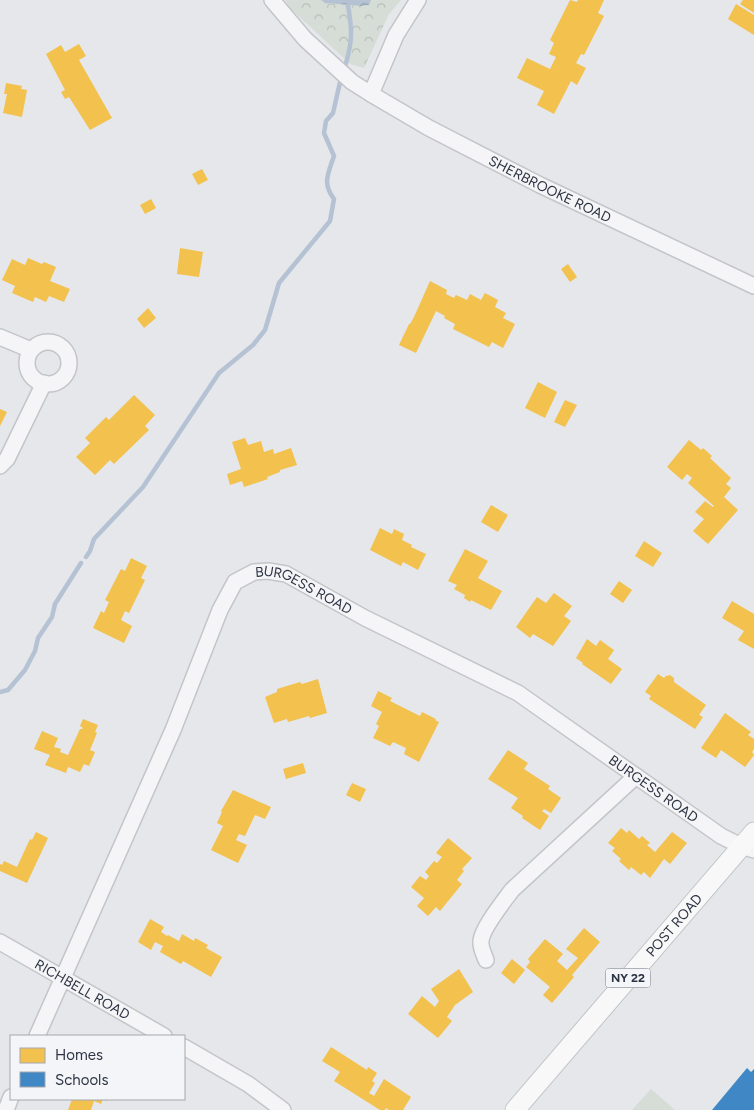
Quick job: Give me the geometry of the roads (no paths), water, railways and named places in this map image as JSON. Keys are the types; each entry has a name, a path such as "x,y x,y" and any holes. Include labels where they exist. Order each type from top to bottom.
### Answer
{"main road":[{"name":"POST ROAD","path":"515,1110 747,848 754,832"}],"street":[{"name":"SHERBROOKE ROAD","path":"272,0 305,39 352,82 371,94 429,128 540,185 754,286"},
{"path":"371,94 396,35 418,0"},
{"path":"0,337 31,350"},
{"path":"45,342 59,345 67,354 69,361 65,375 60,380 50,384 44,383 32,376 28,360 31,350 45,342"},
{"path":"0,466 7,459 44,383"},
{"name":"BURGESS ROAD","path":"37,1035 173,730 220,610 236,582 254,572 268,571 286,574 365,618 518,693 721,836 747,848"},
{"path":"486,960 480,943 506,897 553,851 636,776"},
{"name":"RICHBELL ROAD","path":"0,942 162,1035"},
{"path":"185,1048 248,1084 283,1110"}],"water":[{"path":"321,0 371,0 369,5 361,6 325,3"}],"waterway":[{"path":"344,70 351,38 348,6"},
{"path":"86,557 94,539 143,487 219,373 253,345 265,330 279,283 330,221 334,199 328,188 327,178 334,156 324,133 326,121 333,113 341,78"},
{"path":"0,692 8,690 25,670 35,651 38,638 52,617 55,604 81,563"}]}
